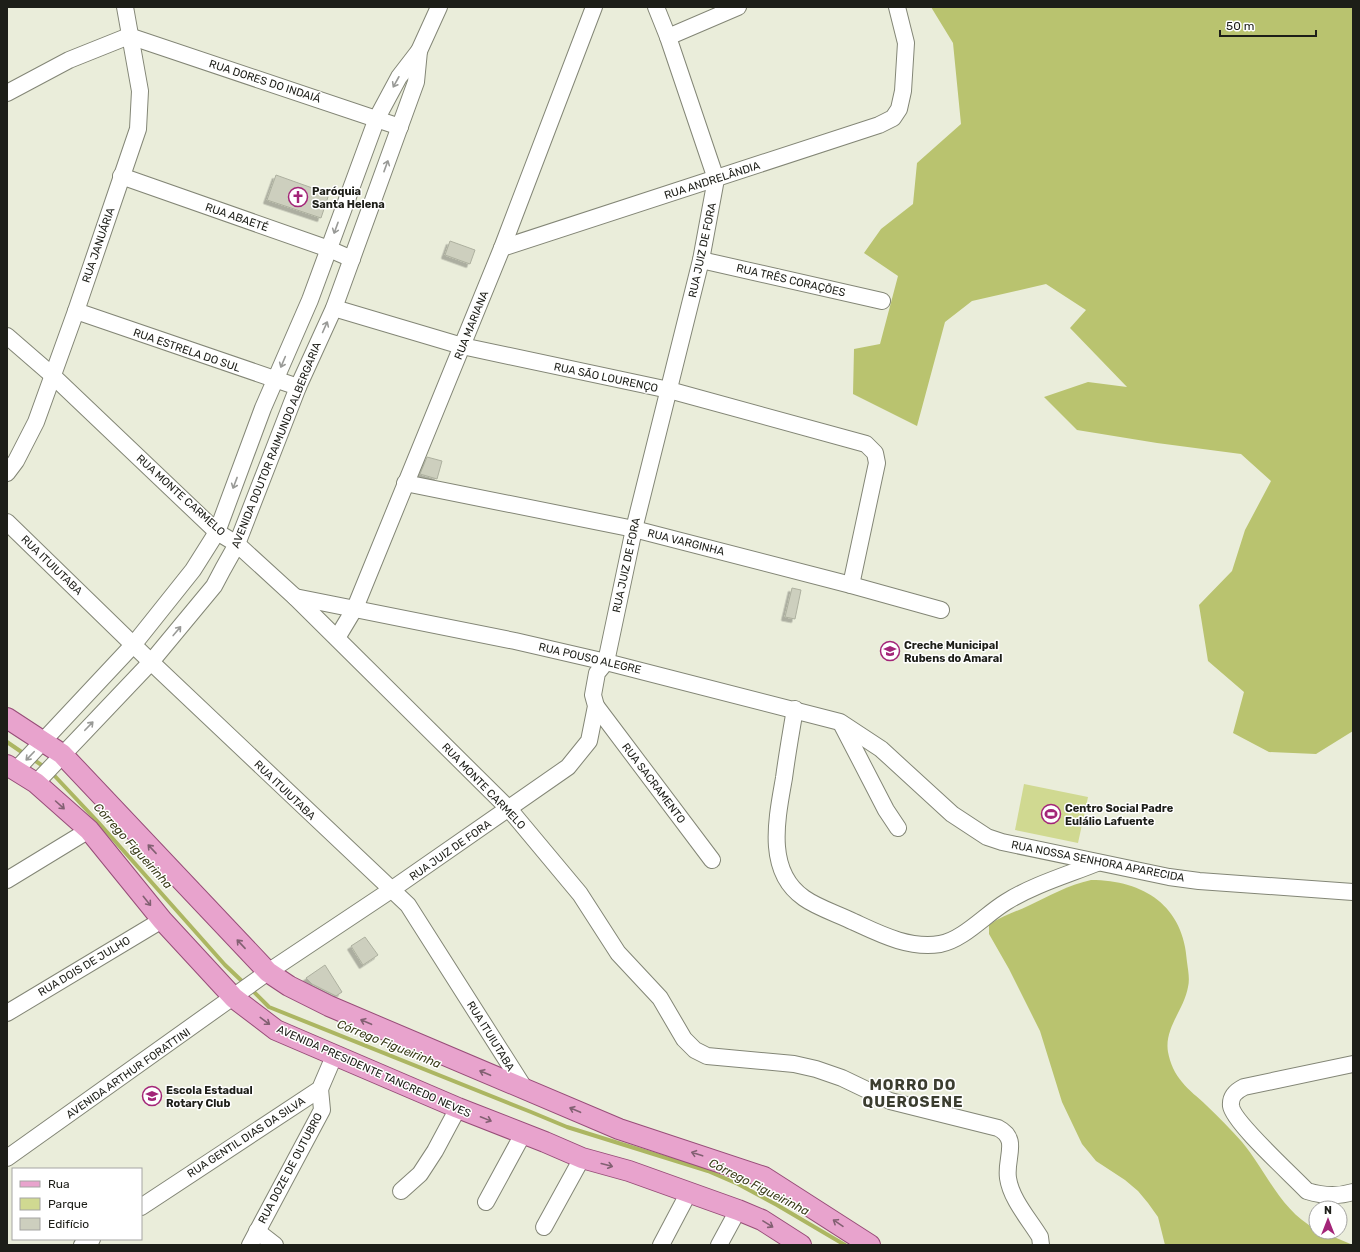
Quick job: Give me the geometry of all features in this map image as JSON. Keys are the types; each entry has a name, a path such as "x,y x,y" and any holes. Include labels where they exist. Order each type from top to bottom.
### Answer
{"main road":[{"path":"7,718 62,754 268,972 289,986 329,1006 620,1130 764,1177 870,1245"},
{"name":"AVENIDA PRESIDENTE TANCREDO NEVES","path":"12,767 36,783 89,830 162,920 241,992 276,1030 458,1108 582,1158 629,1171 738,1210 762,1220 801,1245"}],"street":[{"name":"RUA JANUÁRIA","path":"7,473 16,461 36,422 76,311 138,129 140,91 125,7"},
{"name":"AVENIDA DOUTOR RAIMUNDO ALBERGARIA","path":"12,767 44,742 134,644 193,570 217,532 275,381 310,300 377,118 399,77 419,51 439,7"},
{"name":"RUA MARIANA","path":"337,638 355,608 502,248 594,7"},
{"name":"RUA JUIZ DE FORA","path":"268,972 391,890 568,767 589,741 596,706 593,695 597,673 606,662 634,529 701,260 716,179 668,36 656,7"},
{"path":"668,36 738,7"},
{"name":"RUA ANDRELÂNDIA","path":"502,248 879,125 894,118 899,109 903,91 906,43 897,7"},
{"path":"7,93 69,60 129,36"},
{"name":"RUA DORES DO INDAIÁ","path":"129,36 377,118 400,127"},
{"name":"AVENIDA DOUTOR RAIMUNDO ALBERGARIA","path":"36,783 151,662 214,586 237,544 298,388 334,308 416,82 419,51"},
{"name":"RUA ABAETÉ","path":"121,176 329,249 352,259"},
{"name":"RUA TRÊS CORAÇÕES","path":"701,260 882,301"},
{"name":"RUA SÃO LOURENÇO","path":"334,308 462,346 669,390 866,444 875,453 877,463 851,585"},
{"name":"RUA ESTRELA DO SUL","path":"76,311 298,388"},
{"name":"RUA MONTE CARMELO","path":"7,336 52,375 217,532 237,544 295,597 509,809 580,894 618,953 660,998 684,1039 695,1050 707,1056 794,1064 816,1069 842,1078 890,1101 1005,1131 1011,1142 1007,1166 1010,1187 1040,1238 1041,1245"},
{"name":"RUA VARGINHA","path":"405,483 634,529 851,585 941,610"},
{"name":"RUA ITUIUTABA","path":"7,522 151,662 408,905 525,1089"},
{"name":"RUA POUSO ALEGRE","path":"295,597 515,641 606,662 795,710 840,722 876,746"},
{"name":"RUA SACRAMENTO","path":"596,706 712,860"},
{"path":"795,710 776,823 777,851 784,874 790,885 805,899 890,939 924,945 940,944 953,940 1006,902 1097,863"},
{"path":"840,722 886,810 898,828"},
{"name":"RUA NOSSA SENHORA APARECIDA","path":"876,746 952,814 987,837 1002,842 1169,877 1199,881 1353,892"},
{"path":"7,880 89,830"},
{"name":"RUA DOIS DE JULHO","path":"7,1013 162,920"},
{"name":"AVENIDA ARTHUR FORATTINI","path":"7,1158 268,972"},
{"path":"320,1089 335,1054"},
{"path":"1353,1064 1244,1087 1236,1092 1232,1098 1231,1106 1239,1121 1307,1191 1321,1196 1335,1196 1353,1192"},
{"name":"RUA GENTIL DIAS DA SILVA","path":"142,1205 320,1089"},
{"name":"RUA DOZE DE OUTUBRO","path":"254,1238 322,1110 320,1089"},
{"path":"401,1191 420,1174 435,1151 458,1108"},
{"path":"486,1202 523,1134"},
{"path":"544,1227 582,1158"},
{"path":"661,1245 689,1192"},
{"path":"719,1245 738,1210"},
{"path":"254,1238 275,1245"}],"green space":[{"path":"931,7 1353,7 1353,731 1316,754 1269,752 1233,733 1244,692 1208,661 1199,605 1232,571 1245,530 1271,481 1241,454 1157,443 1077,430 1044,397 1088,382 1127,387 1070,328 1086,310 1046,284 972,301 945,322 917,426 853,394 854,349 880,344 898,276 864,253 881,229 913,204 917,163 961,124 953,43"},
{"name":"Centro Social Padre Eulálio Lafuente","path":"1024,784 1088,797 1078,843 1015,830"},
{"path":"1091,880 1110,881 1128,885 1144,891 1158,900 1169,911 1178,926 1184,942 1189,978 1186,995 1169,1035 1168,1052 1175,1072 1179,1079 1216,1114 1242,1142 1283,1201 1293,1212 1308,1224 1308,1240 1341,1240 1353,1245 1165,1245 1158,1217 1148,1203 1138,1191 1125,1180 1096,1161 1082,1144 1062,1102 1040,1031 1009,969 989,934 989,925 994,922 1074,885"}],"building":[{"name":"Paróquia Santa Helena","path":"276,175 329,194 321,218 267,200"},
{"path":"450,241 475,250 470,264 445,255"},
{"path":"427,457 442,461 437,479 420,474"},
{"path":"792,588 801,590 795,619 785,617"},
{"path":"365,937 378,955 363,965 351,946"},
{"path":"325,965 342,992 336,996 312,984 306,978"}],"waterway":[{"name":"Córrego Figueirinha","path":"7,742 26,755"},
{"name":"Córrego Figueirinha","path":"31,758 46,768"},
{"name":"Córrego Figueirinha","path":"51,772 98,822 225,965 245,984"},
{"name":"Córrego Figueirinha","path":"250,988 269,1007 567,1127 708,1171 738,1184 777,1205 845,1245"}],"place":[{"name":"Paróquia Santa Helena","path":"298,197"},
{"name":"Creche Municipal Rubens do Amaral","path":"890,651"},
{"name":"Centro Social Padre Eulálio Lafuente","path":"1051,814"},
{"name":"Escola Estadual Rotary Club","path":"152,1096"}],"district":[{"name":"MORRO DO QUEROSENE","path":"913,1094"}]}
